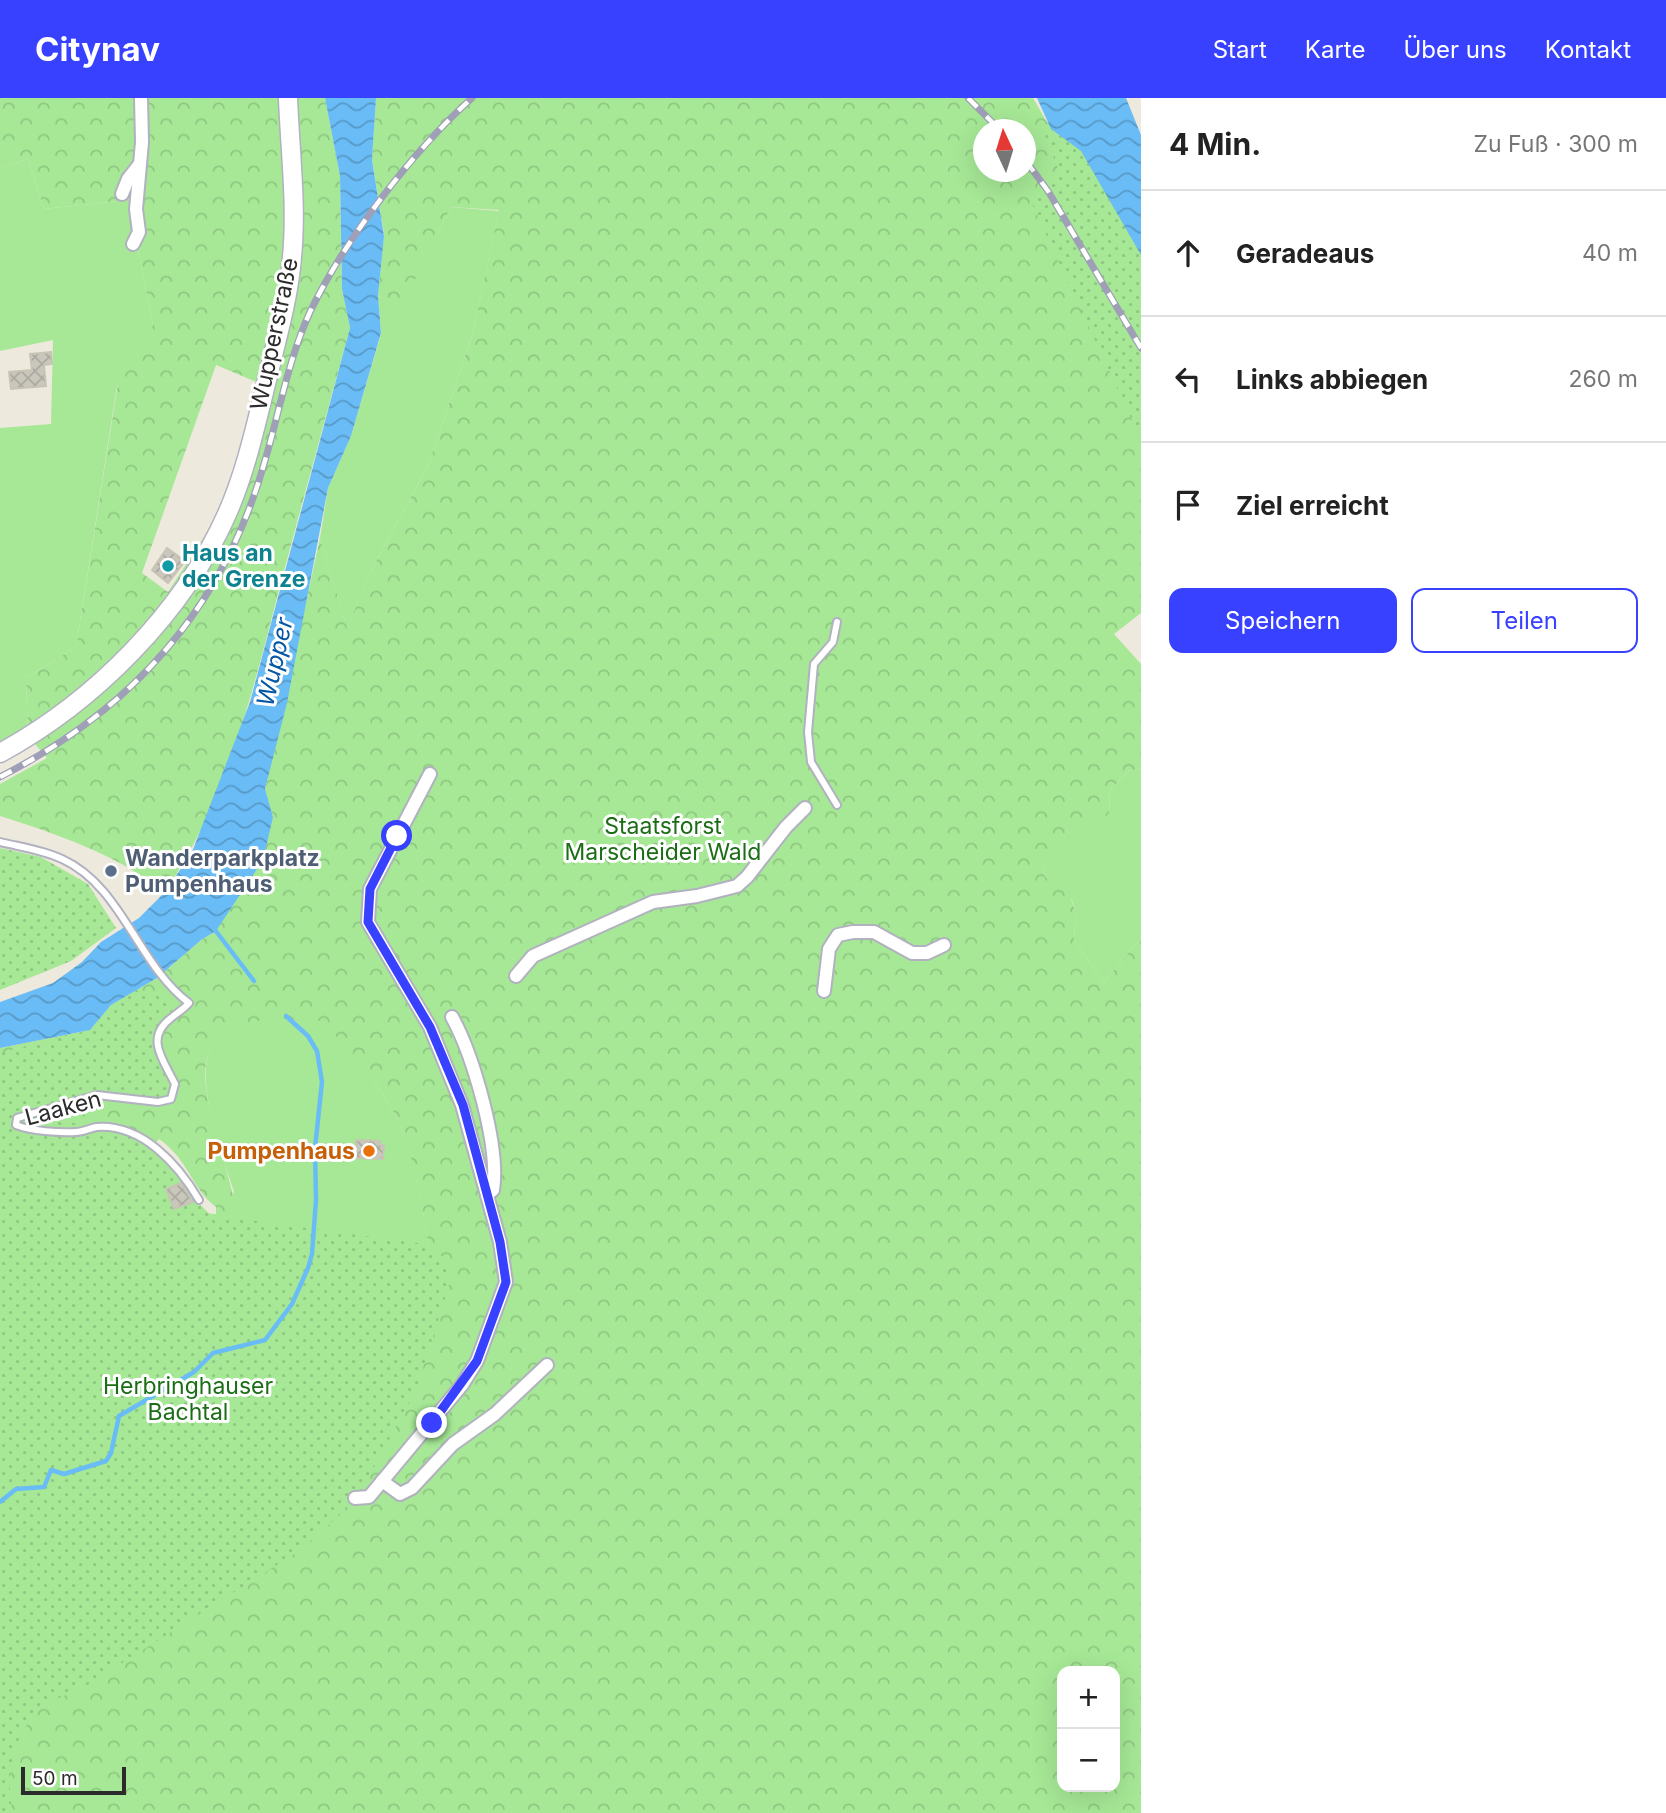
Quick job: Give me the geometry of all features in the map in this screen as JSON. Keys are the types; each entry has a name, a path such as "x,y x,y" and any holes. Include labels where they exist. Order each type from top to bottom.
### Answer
{"main road":[{"name":"Wupperstraße","path":"0,753 45,725 110,670 155,624 202,560 228,512 240,478 289,284 293,222 289,98"}],"street":[{"path":"133,244 139,232 136,209 141,98"},
{"path":"122,194 128,179 139,165"},
{"path":"355,1498 369,1497 462,1385 477,1361 506,1282 500,1242 463,1105 430,1027 368,922 370,889 430,774"},
{"path":"516,976 533,956 653,902 697,896 737,886 805,808"},
{"path":"824,991 829,949 838,935 874,932 912,953 927,953 944,945"},
{"path":"452,1017 466,1042 493,1157 494,1191 487,1195"},
{"path":"382,1481 400,1494 412,1488 453,1444 495,1415 547,1365"}],"lane":[{"path":"837,622 833,642 814,664 808,732 811,762 837,806"},
{"name":"Laaken","path":"0,842 48,853 78,867 100,889 163,976 189,1003 170,1018 157,1038 158,1054 175,1084 171,1099 159,1102 97,1095 23,1116 15,1121 18,1126 76,1132 117,1128 161,1150 187,1180 198,1200"}],"green space":[{"path":"0,98 325,98 340,176 342,289 350,328 235,746 205,821 165,892 107,856 65,838 0,816 0,784 47,758 28,736 26,678 76,647 118,383 153,325 128,200 44,209 28,159 0,168","holes":["216,365 259,383 221,511 168,592 142,573"]},
{"name":"Staatsforst Marscheider Wald","path":"376,98 1033,98 1051,129 1141,255 1141,613 1114,634 1141,664 1141,768 1129,771 1110,790 1109,813 1097,825 1066,830 1060,853 1043,867 1045,877 1068,890 1076,913 1074,941 1104,982 1141,938 1141,1813 0,1813 0,1535 436,1307 427,1233 416,1178 401,1129 385,1097 323,1021 265,1020 229,1030 210,1049 205,1076 210,1109 239,1226 0,1420 0,1048 90,1030 111,1005 157,978 201,940 216,931 273,817 265,790 320,538 347,628 374,565 428,466 473,332 499,210 451,207 402,306 378,296 384,234 372,160","holes":["159,1139 177,1156 201,1191 216,1207 216,1214 202,1213 140,1163"]},
{"path":"1074,98 1141,231 1141,440 1032,204 1061,176 1042,128"},
{"path":"28,159 44,209 128,200 153,325 117,386 76,647 26,678 28,736 0,742 0,428 51,424 53,340 0,351 0,168"},
{"path":"451,207 499,211 473,332 428,466 374,565 347,629 320,538 328,488 351,436 381,334 378,296 402,305"},
{"path":"1141,768 1141,938 1104,982 1074,941 1073,903 1064,890 1045,877 1043,867 1059,853 1066,830 1109,813 1110,790 1129,771"},
{"path":"0,848 41,857 88,884 116,928 71,961 0,990"},
{"name":"Herbringhauser Bachtal","path":"136,990 155,996 165,995 175,1006 161,1031 158,1050 164,1069 178,1093 169,1099 95,1094 30,1116 31,1120 83,1124 119,1132 136,1139 163,1157 211,1215 425,1244 443,1257 450,1283 416,1390 364,1485 344,1511 302,1549 81,1689 50,1703 35,1714 19,1739 14,1754 10,1784 13,1813 0,1813 0,1053 90,1030 111,1005"},
{"path":"295,1018 323,1020 392,1109 402,1130 417,1179 436,1308 125,1360 234,1192 215,1133 206,1086 206,1064 211,1046 222,1033 239,1024"}],"water":[{"name":"Wupper","path":"325,98 376,98 372,160 384,236 378,296 381,333 351,436 328,488 287,703 265,789 273,817 263,860 216,931 201,940 157,978 111,1005 90,1030 0,1048 0,1002 53,983 82,962 101,942 139,918 165,892 192,852 250,702 350,328 342,289 340,176"},
{"path":"1037,98 1126,98 1141,135 1141,255 1081,151 1051,129"}],"building":[{"path":"51,352 52,364 44,365 46,386 11,389 9,372 32,370 30,354"},
{"name":"Haus an der Grenze","path":"167,548 185,561 168,583 152,570"},
{"name":"Pumpenhaus","path":"356,1140 380,1141 380,1145 384,1145 383,1159 355,1158"},
{"path":"181,1183 193,1202 174,1209 166,1189"}],"waterway":[{"path":"212,926 254,981"},
{"path":"0,1502 16,1489 44,1487 51,1470 64,1474 106,1461 111,1453 119,1416 194,1372 213,1353 265,1340 292,1304 312,1254 316,1200 315,1148 322,1082 317,1051 308,1036 286,1016"}],"railway":[{"path":"0,777 48,750 92,720 131,686 166,649 198,608 224,564 246,516 264,464 302,330 325,284 361,226 404,170 472,98"},
{"path":"968,98 989,119"},
{"path":"1036,175 1141,348"}],"place":[{"name":"Haus an der Grenze","path":"168,566"},
{"name":"Wanderparkplatz Pumpenhaus","path":"111,871"},
{"name":"Pumpenhaus","path":"369,1151"}],"route":[{"path":"397,836 370,889 368,922 430,1027 463,1105 500,1242 506,1282 477,1361 432,1423"}]}
